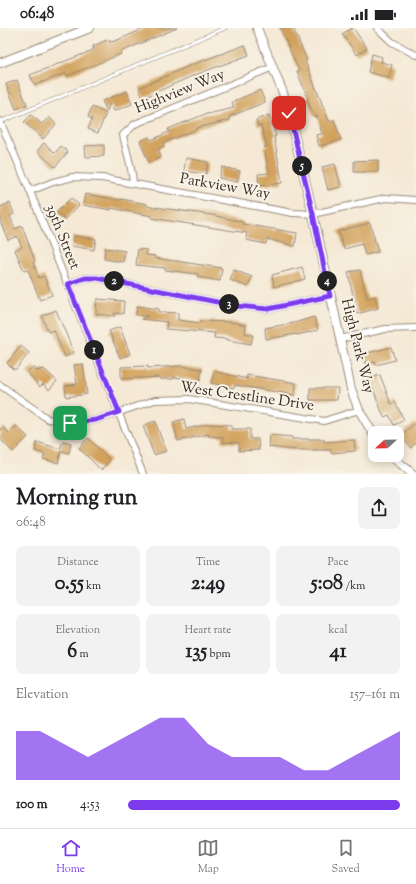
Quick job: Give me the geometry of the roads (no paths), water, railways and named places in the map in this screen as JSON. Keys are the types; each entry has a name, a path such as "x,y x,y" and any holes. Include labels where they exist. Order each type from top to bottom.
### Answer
{"street":[{"path":"0,63 90,28"},
{"name":"High Park Way","path":"257,28 284,93 313,214 351,389 359,410 368,426"},
{"path":"377,28 392,42 416,55"},
{"name":"Highview Way","path":"133,183 131,163 126,151 123,135 135,124 273,67"},
{"name":"39th Street","path":"0,122 30,191 144,474"},
{"name":"Parkview Way","path":"30,191 53,182 73,178 102,178 293,213 313,214 385,198 416,200"},
{"path":"68,284 85,278 97,278 237,306 268,309 330,296"},
{"path":"340,339 385,329 416,328"},
{"name":"West Crestline Drive","path":"0,385 48,419 70,423 96,420 155,400 188,399 324,421 359,410"},
{"path":"398,462 413,474"}],"lane":[{"path":"0,122 225,28"}]}
